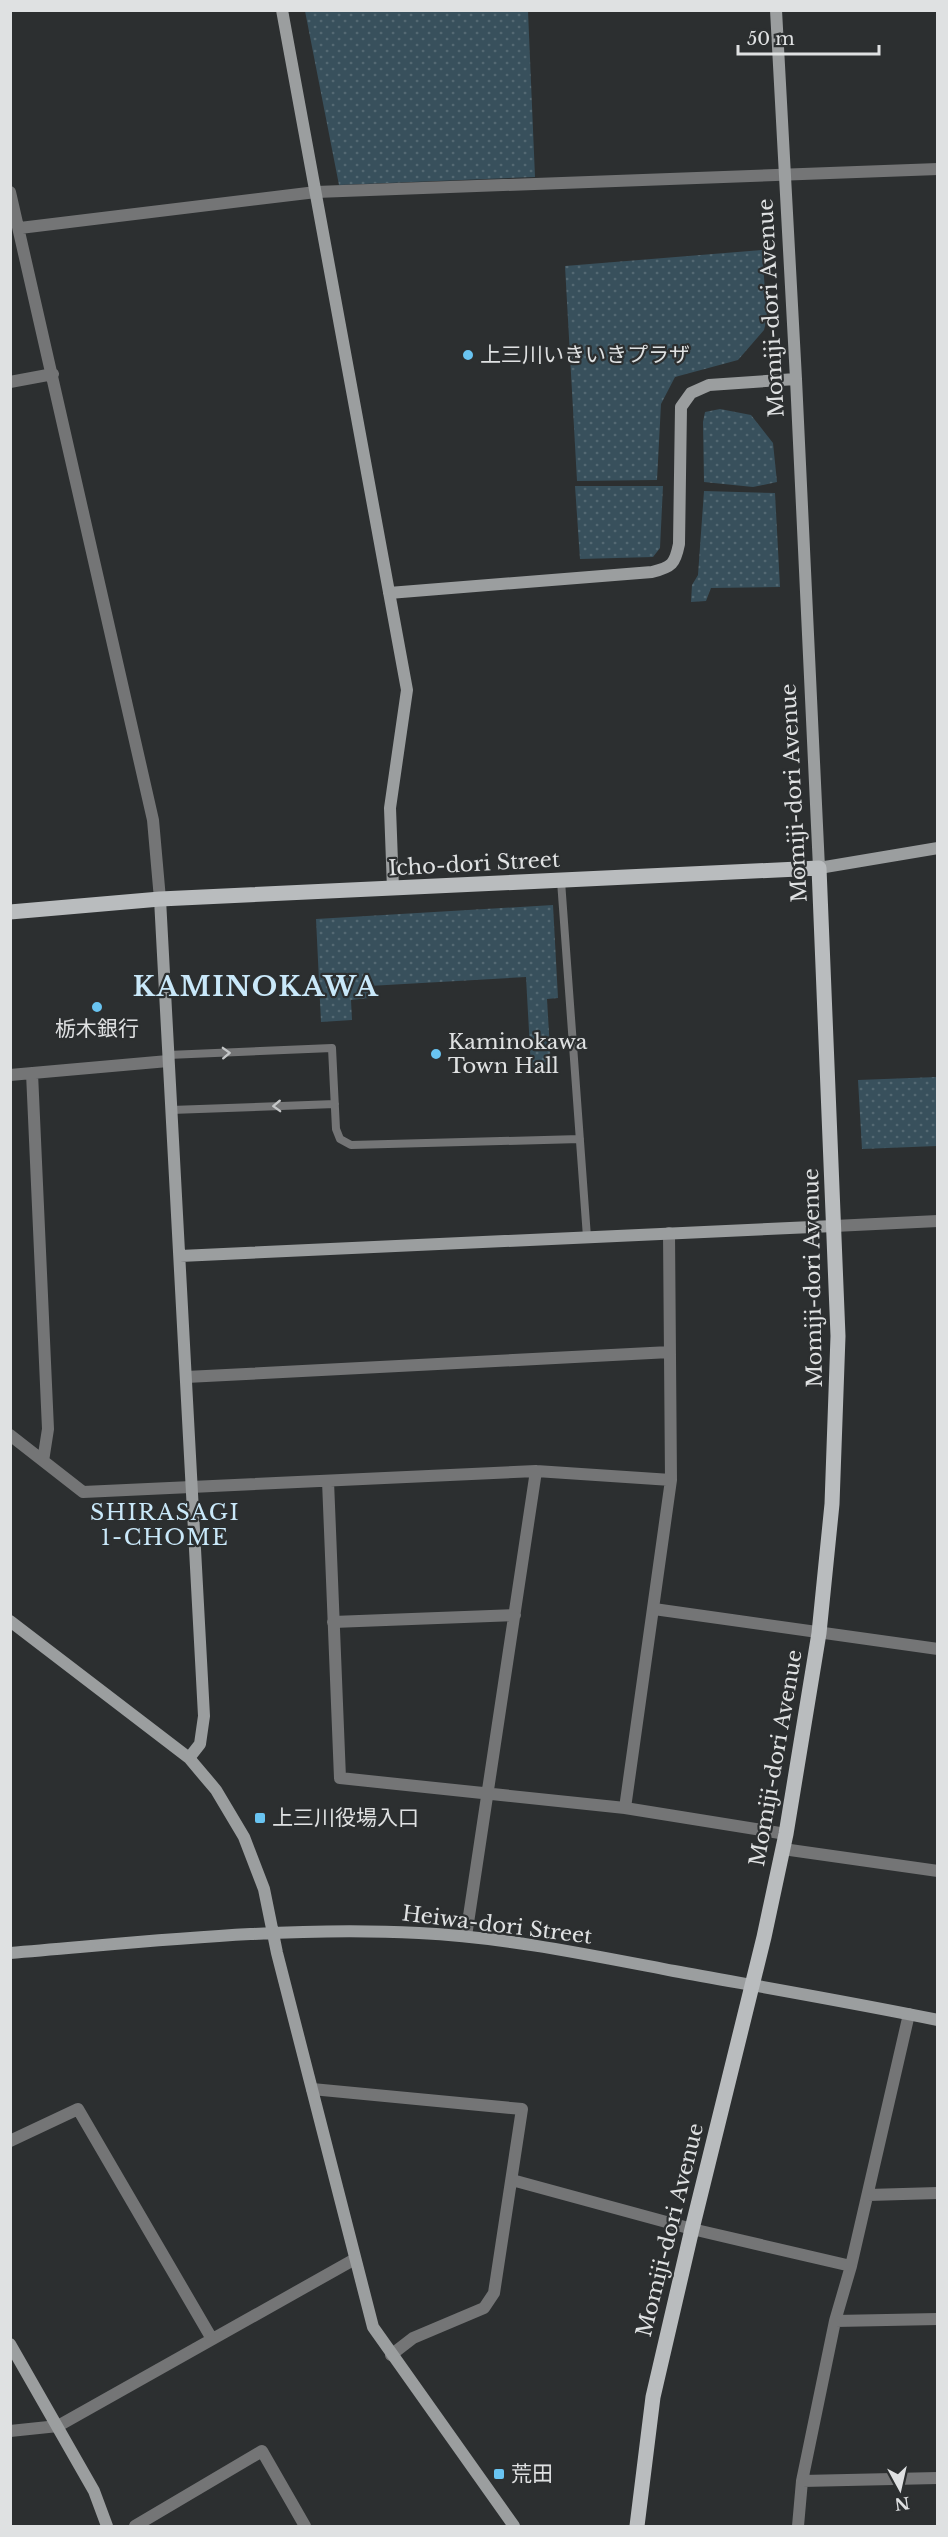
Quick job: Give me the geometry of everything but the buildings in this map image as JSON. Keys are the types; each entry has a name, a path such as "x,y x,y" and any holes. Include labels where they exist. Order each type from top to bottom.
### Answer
{"main road":[{"name":"Icho-dori Street","path":"10,912 160,899 561,882 819,868"},
{"name":"Momiji-dori Avenue","path":"636,2526 653,2397 753,1985 784,1842 819,1633 832,1504 838,1336 819,868"}],"street":[{"path":"282,10 407,690 390,807 393,889"},
{"name":"Momiji-dori Avenue","path":"776,10 819,868"},
{"path":"20,228 316,192 938,169"},
{"path":"10,192 153,820 160,899 204,1716 200,1744 189,1758"},
{"path":"10,382 53,374"},
{"path":"389,593 652,572 669,568 676,558 679,544 681,407 691,393 709,386 796,379"},
{"name":"Icho-dori Street","path":"819,868 938,848"},
{"path":"10,1075 168,1058"},
{"path":"32,1073 48,1429 43,1461"},
{"path":"180,1256 938,1221"},
{"path":"625,1808 671,1480 669,1233"},
{"path":"186,1377 670,1352"},
{"path":"10,1435 83,1492 536,1471 671,1480"},
{"path":"466,1936 536,1471"},
{"path":"328,1481 340,1778 625,1808 784,1842 938,1871"},
{"path":"654,1609 938,1649"},
{"path":"333,1622 515,1615"},
{"path":"10,1621 189,1758 216,1790 244,1837 264,1889 272,1932 374,2327 391,2355 514,2526"},
{"name":"Heiwa-dori Street","path":"10,1953 272,1932 366,1931 466,1936 592,1956 938,2020"},
{"path":"798,2526 802,2481 835,2321 851,2266 909,2014"},
{"path":"312,2089 522,2109 494,2293 484,2307 413,2338 391,2355"},
{"path":"10,2141 78,2109 212,2339"},
{"path":"512,2180 692,2229 851,2266"},
{"path":"868,2195 938,2193"},
{"path":"10,2431 58,2426 355,2259"},
{"path":"835,2321 938,2319"},
{"path":"10,2344 94,2491 107,2526"},
{"path":"135,2526 262,2451 305,2526"},
{"path":"802,2481 938,2478"}],"lane":[{"path":"561,882 587,1237"},
{"path":"168,1058 332,1048 336,1129 340,1139 351,1145 580,1139"},
{"path":"171,1110 335,1104"}],"shaded area":[{"path":"305,11 528,11 535,177 339,185"},
{"path":"762,250 767,318 764,330 738,360 675,377 661,404 657,480 577,481 565,266"},
{"path":"720,409 751,415 773,443 777,482 753,487 704,482 703,422 705,412"},
{"path":"575,486 663,486 660,548 653,557 580,559"},
{"path":"704,491 775,493 780,587 711,588 706,601 691,602 692,585 698,575"},
{"path":"553,905 558,998 547,999 551,1067 531,1067 526,977 369,986 369,998 351,1000 352,1020 321,1022 316,919"},
{"path":"937,1077 937,1146 862,1149 858,1080"}],"place":[{"name":"上三川いきいきプラザ","path":"468,355"},
{"name":"栃木銀行","path":"97,1007"},
{"name":"Kaminokawa Town Hall","path":"436,1054"},
{"name":"上三川役場入口","path":"260,1818"},
{"name":"荒田","path":"499,2474"}],"district":[{"name":"KAMINOKAWA","path":"256,987"},
{"name":"SHIRASAGI 1-CHOME","path":"165,1524"}]}
